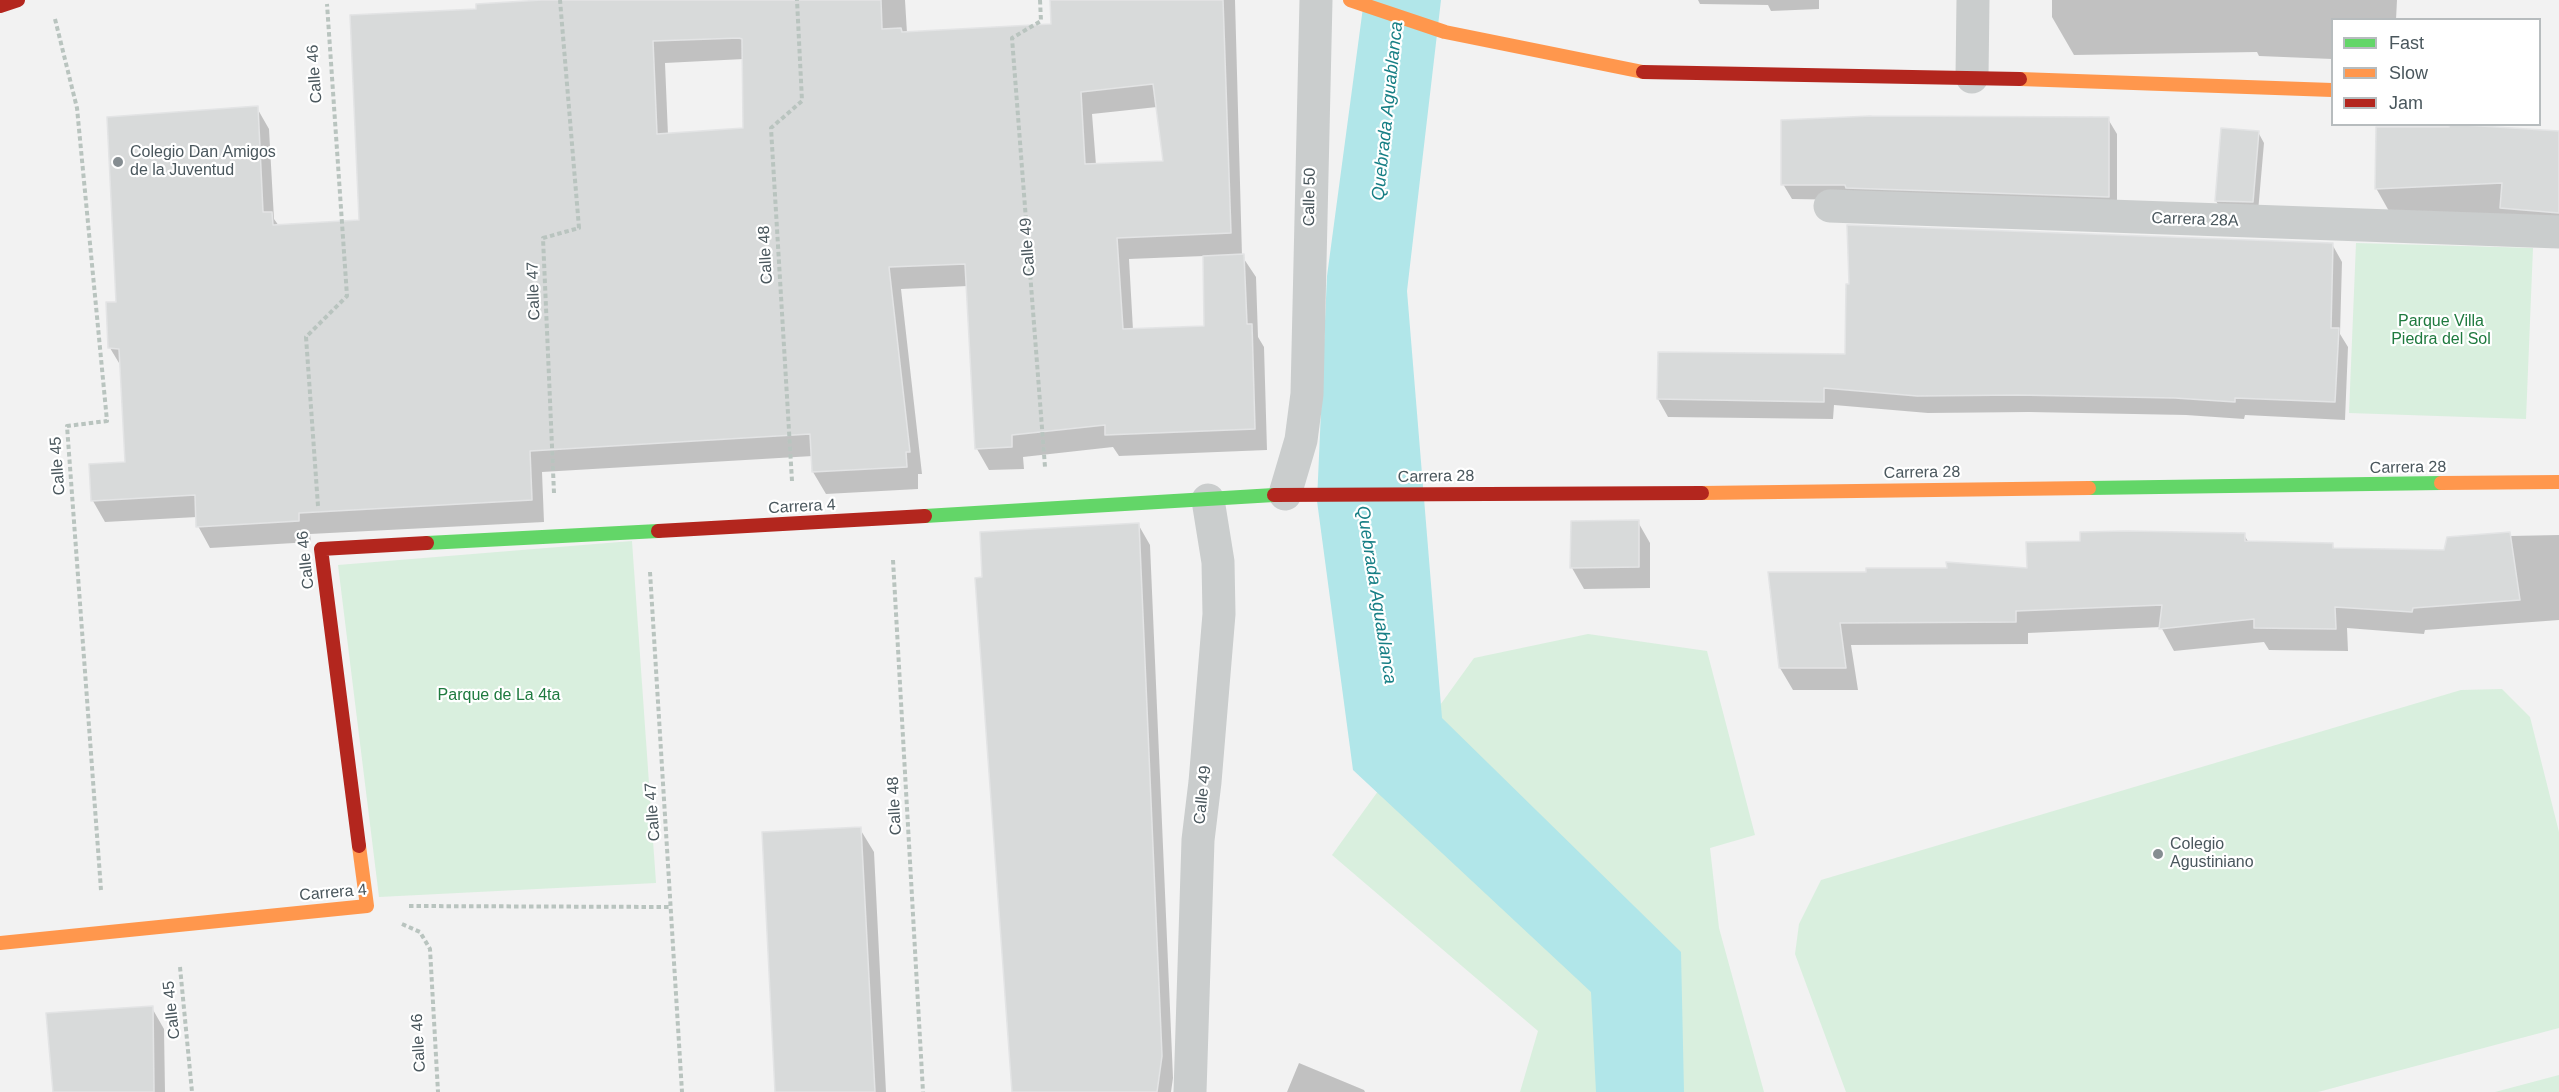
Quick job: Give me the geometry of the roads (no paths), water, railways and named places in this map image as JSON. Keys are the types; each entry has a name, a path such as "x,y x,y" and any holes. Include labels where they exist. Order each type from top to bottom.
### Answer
{"street":[{"path":"0,6 18,0"},
{"name":"Calle 50","path":"1298,495 1301,440 1307,394 1312,96 1316,0"},
{"path":"1972,77 1973,0"},
{"path":"1353,1 1445,32 1646,73 1972,77 2331,90"},
{"name":"Carrera 28A","path":"1830,206 2559,232"},
{"name":"Carrera 28","path":"1298,495 2559,482"},
{"name":"Carrera 4","path":"321,549 1298,495"},
{"name":"Calle 49","path":"1190,1092 1198,840 1219,614 1218,562 1208,500"},
{"name":"Calle 46","path":"321,549 367,906"},
{"name":"Carrera 4","path":"0,943 367,906"}],"water":[{"name":"Quebrada Aguablanca","path":"1364,0 1441,0 1407,291 1442,718 1681,952 1684,1092 1596,1092 1591,992 1353,770 1317,501 1327,276"}],"place":[{"name":"Colegio Dan Amigos de la Juventud","path":"118,162"},
{"name":"Colegio Agustiniano","path":"2158,854"}],"park label":[{"name":"Parque Villa Piedra del Sol","path":"2441,331"},
{"name":"Parque de La 4ta","path":"499,696"}]}
